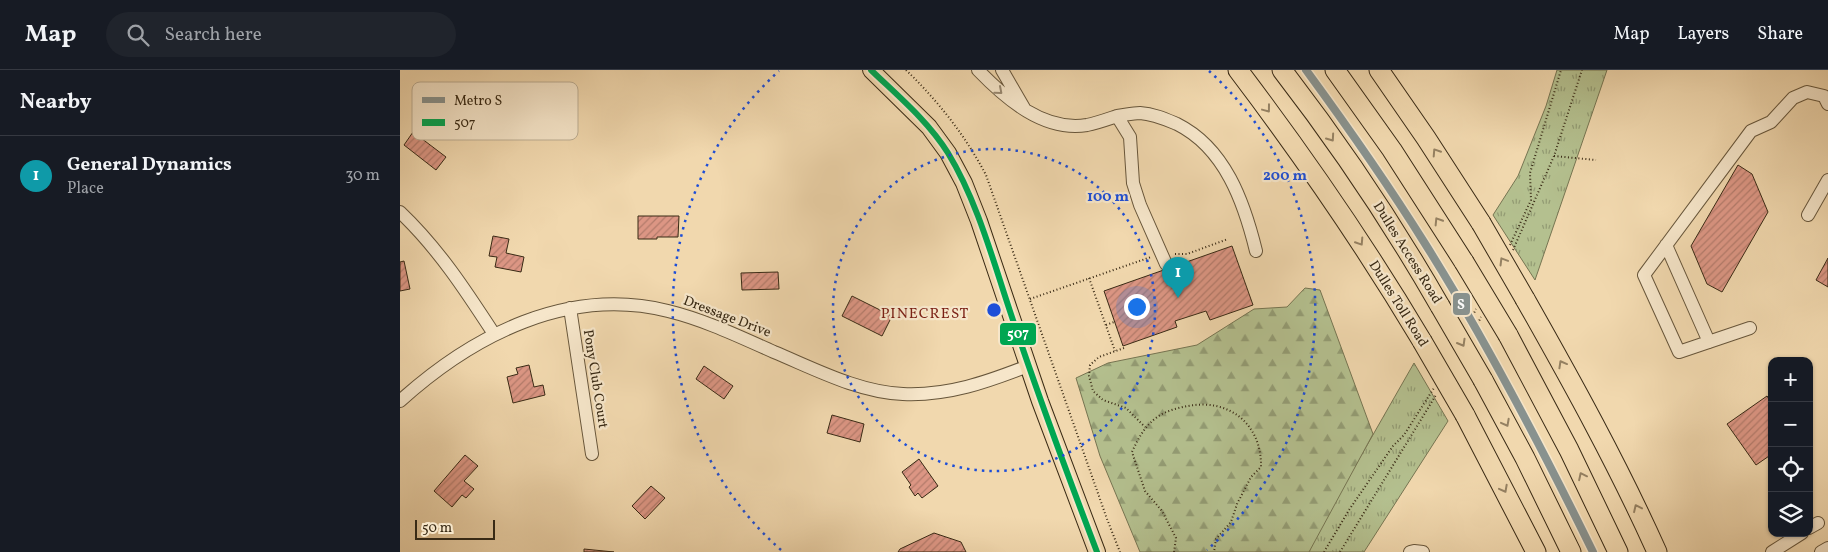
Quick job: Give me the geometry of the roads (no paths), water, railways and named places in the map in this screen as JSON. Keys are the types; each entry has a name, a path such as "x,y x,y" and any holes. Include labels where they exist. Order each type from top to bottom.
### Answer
{"highway":[{"name":"Dulles Toll Road","path":"1238,70 1297,149 1337,207 1422,341 1465,416 1536,552"},
{"name":"Dulles Access Road","path":"1282,70 1334,141 1440,306 1525,458 1571,552"},
{"path":"1335,70 1392,150 1464,262 1508,335 1569,450 1618,552"},
{"path":"1379,70 1481,223 1525,298 1599,432 1658,552"}],"main road":[{"path":"878,72 929,127 955,166 971,200 1028,366 1097,552"}],"street":[{"path":"978,70 998,91 1038,117 1054,124 1087,125 1117,116 1139,113 1161,117 1186,129 1207,145 1221,163 1232,182 1250,224 1256,251"},
{"path":"1002,70 1024,108"},
{"path":"1750,328 1679,352 1644,275 1751,131 1770,122 1794,98 1807,92 1824,96 1828,104"},
{"path":"1117,116 1130,137 1133,183 1140,205 1164,260"},
{"path":"1808,215 1828,180"},
{"path":"400,212 452,270 494,334"},
{"path":"1666,245 1709,342"},
{"name":"Dressage Drive","path":"400,401 440,368 467,349 514,324 547,313 594,304 618,304 667,311 691,317 856,385 886,392 923,394 948,391 974,386 1028,366"},
{"name":"Pony Club Court","path":"570,308 592,454"},
{"path":"1772,552 1796,537"},
{"path":"1822,552 1828,548"},
{"path":"1410,552 1423,552"}],"metro line":[{"name":"S","path":"1306,70 1381,176 1470,318 1513,395 1593,552"}],"place":[{"name":"General Dynamics","path":"1178,298"}],"district":[{"name":"PINECREST","path":"925,314"}]}
